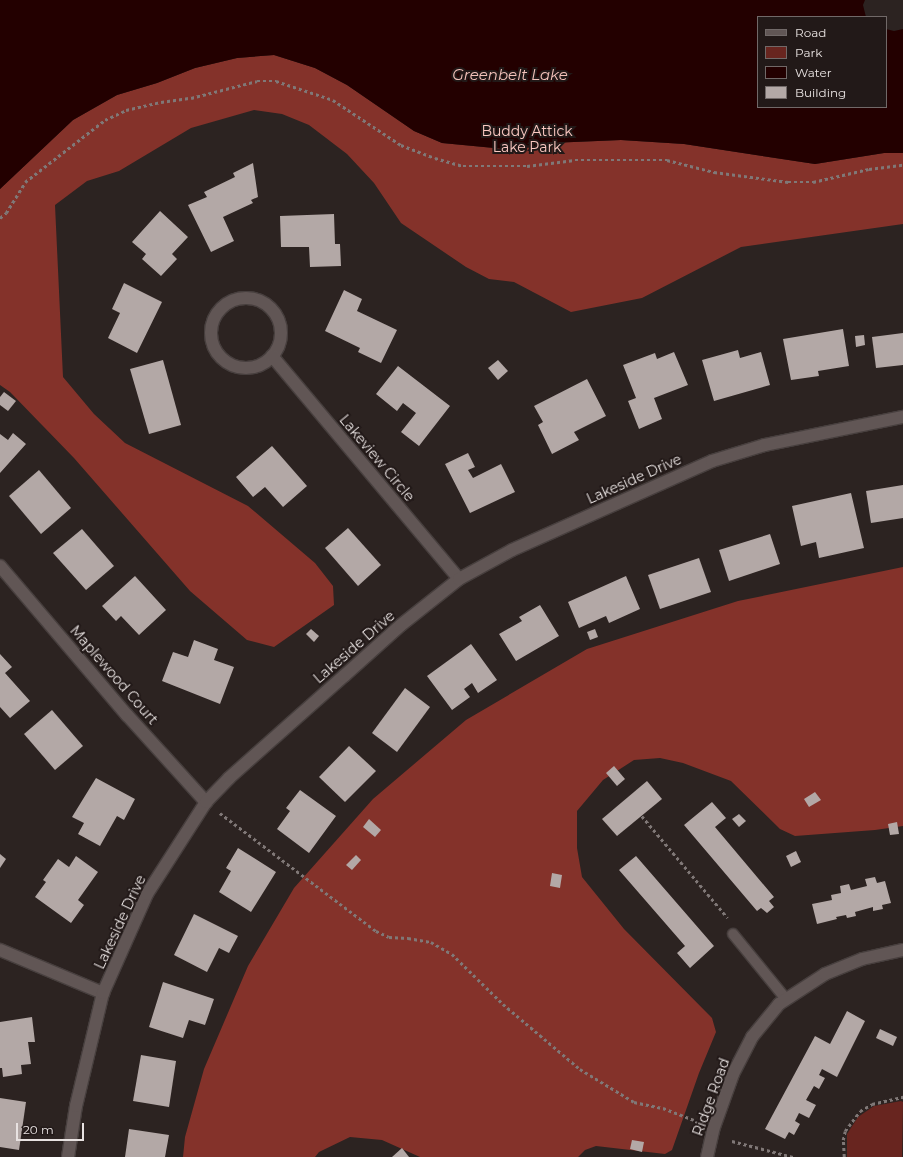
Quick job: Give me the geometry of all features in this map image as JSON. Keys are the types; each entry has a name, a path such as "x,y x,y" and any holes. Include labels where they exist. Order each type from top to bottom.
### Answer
{"street":[{"path":"248,297 259,300 268,306 276,315 280,325 281,336 278,347 272,356 263,364 251,368 239,368 228,363 219,356 213,345 210,334 212,322 218,311 226,303 237,298 248,297"},
{"name":"Lakeview Circle","path":"272,356 460,579"},
{"name":"Lakeside Drive","path":"68,1157 76,1106 103,993 147,894 203,806 229,778 390,635 460,579 512,550 712,461 765,445 903,417"},
{"name":"Maplewood Court","path":"0,566 203,806"},
{"path":"0,950 103,993"},
{"name":"Ridge Road","path":"707,1157 713,1130 733,1074 752,1038 767,1018 786,998 825,974 862,959 903,950"}],"lane":[{"path":"733,934 786,998"}],"path":[{"path":"0,218 6,213 25,182 105,120 126,110 161,102 191,98 257,81 276,80 333,100 401,145 435,158 463,166 527,166 575,160 667,160 714,172 788,182 813,182 869,169 903,165"},
{"path":"203,806 218,812 383,936 431,942 452,954 503,1004 580,1069 634,1102 664,1108 694,1120"},
{"path":"642,816 738,929 733,934"},
{"path":"844,1157 843,1140 845,1131 860,1111 872,1104 903,1097"},
{"path":"732,1141 793,1157"}],"green space":[{"path":"901,1101 903,1102 902,1157 847,1157 847,1134 858,1117 874,1106"}],"shaded area":[{"path":"274,55 315,68 347,85 414,131 442,143 514,150 550,143 621,140 684,144 815,164 884,153 903,153 903,224 741,247 642,298 571,312 514,282 489,279 466,267 401,223 374,183 347,154 309,125 282,114 254,110 191,128 119,171 87,181 55,205 63,377 94,414 125,443 248,506 315,563 333,586 334,605 274,647 247,640 190,591 74,458 10,392 0,385 0,189 73,120 117,95 157,83 195,68 237,58"},
{"path":"903,567 903,826 875,830 795,836 780,829 731,781 683,763 660,758 634,760 603,780 577,811 577,848 582,877 624,929 712,1018 716,1032 699,1073 672,1150 665,1154 596,1146 585,1150 578,1157 420,1157 382,1140 350,1137 319,1152 315,1157 183,1157 185,1137 204,1069 248,966 294,888 373,799 466,720 587,649 738,601"}],"water":[{"name":"Greenbelt Lake","path":"0,0 865,0 863,5 866,16 757,16 757,108 887,108 887,29 894,31 903,29 903,153 884,153 815,164 684,144 621,140 550,143 514,150 442,143 414,131 347,85 315,68 274,55 237,58 195,68 157,83 117,95 73,120 0,189"}],"building":[{"path":"253,163 258,197 251,200 253,203 223,217 234,241 211,252 188,205 207,197 204,192 235,177 233,173"},
{"path":"160,211 188,237 172,254 177,259 161,276 142,259 146,254 132,242"},
{"path":"334,214 335,244 340,244 341,266 310,267 309,247 281,247 280,216"},
{"path":"124,283 162,302 137,353 108,338 120,313 112,309"},
{"path":"344,290 362,299 357,311 397,330 381,363 358,352 360,348 325,331"},
{"path":"843,329 849,366 818,371 819,376 791,380 783,339"},
{"path":"903,333 903,365 876,368 872,337"},
{"path":"864,335 865,345 856,347 855,336"},
{"path":"738,350 740,358 761,352 770,385 714,401 702,360"},
{"path":"674,352 688,385 654,398 662,419 639,429 628,401 636,398 623,365 655,353 657,359"},
{"path":"163,360 181,425 149,434 130,369"},
{"path":"498,360 508,371 498,380 488,368"},
{"path":"398,366 450,406 419,446 401,432 416,413 403,403 397,411 376,394"},
{"path":"587,379 606,416 574,432 579,440 552,454 538,425 543,422 534,406"},
{"path":"4,392 16,401 8,411 0,405 0,397"},
{"path":"13,433 26,444 0,473 0,434 8,440"},
{"path":"272,446 307,486 283,507 265,487 253,497 236,477"},
{"path":"468,453 475,467 468,470 473,478 501,464 515,492 470,513 445,464"},
{"path":"39,470 71,508 41,534 9,496"},
{"path":"903,485 903,518 871,523 866,491"},
{"path":"851,493 864,548 819,558 816,542 801,546 792,506"},
{"path":"348,528 381,565 358,586 325,548"},
{"path":"82,529 114,566 86,590 53,553"},
{"path":"770,534 780,564 729,581 719,550"},
{"path":"699,558 711,592 660,609 648,575"},
{"path":"135,576 166,610 139,635 121,616 116,621 102,606"},
{"path":"626,576 640,609 609,623 606,616 579,628 568,602"},
{"path":"540,605 559,636 516,661 499,634 522,621 519,617"},
{"path":"311,629 319,636 314,642 306,634"},
{"path":"595,629 598,637 590,640 587,632"},
{"path":"194,640 218,649 214,660 234,667 220,704 162,681 173,652 188,657"},
{"path":"471,644 497,680 478,693 472,683 464,689 470,697 452,710 427,676"},
{"path":"0,654 12,667 5,673 30,701 10,718 0,707"},
{"path":"405,688 430,707 397,752 372,733"},
{"path":"52,710 83,746 55,770 24,734"},
{"path":"349,746 376,771 345,802 319,777"},
{"path":"614,766 625,779 617,786 606,773"},
{"path":"96,778 135,799 124,820 117,816 100,846 78,834 84,823 72,817"},
{"path":"647,781 662,799 617,836 602,819"},
{"path":"300,790 336,816 309,853 277,829 290,811 286,808"},
{"path":"815,792 821,800 809,807 804,799"},
{"path":"712,802 726,818 715,827 774,897 769,901 774,907 767,913 761,908 757,911 684,825"},
{"path":"739,814 746,821 739,827 732,819"},
{"path":"369,819 381,830 375,837 363,827"},
{"path":"897,822 899,834 890,835 888,824"},
{"path":"238,848 276,872 251,912 219,892 231,871 226,868"},
{"path":"796,851 801,862 791,867 786,856"},
{"path":"0,854 6,859 0,868"},
{"path":"356,855 361,860 352,870 346,865"},
{"path":"76,856 98,872 78,900 84,905 71,923 35,897 46,882 43,880 58,859 69,867"},
{"path":"636,856 714,946 690,968 677,953 685,946 619,870"},
{"path":"552,873 562,875 560,888 550,886"},
{"path":"875,877 877,883 885,881 891,903 882,905 883,909 873,911 873,907 855,912 856,916 847,918 846,915 836,917 837,919 817,924 812,904 832,900 831,895 841,893 840,886 849,884 851,890 867,886 865,879"},
{"path":"194,914 238,936 229,953 219,948 207,972 174,955"},
{"path":"163,982 214,999 205,1025 189,1020 183,1038 149,1027"},
{"path":"847,1011 865,1021 837,1077 822,1069 819,1075 825,1078 819,1089 814,1086 806,1100 816,1105 809,1118 799,1113 795,1121 800,1124 794,1135 789,1132 785,1139 765,1129 815,1036 830,1044"},
{"path":"32,1017 35,1042 28,1042 31,1064 21,1065 22,1074 3,1077 2,1068 0,1068 0,1022"},
{"path":"880,1029 897,1037 893,1046 876,1038"},
{"path":"141,1055 176,1061 169,1107 133,1101"},
{"path":"0,1098 26,1102 19,1150 0,1147"},
{"path":"129,1129 169,1135 165,1157 125,1157"},
{"path":"632,1140 644,1142 642,1152 630,1149"},
{"path":"402,1148 409,1157 392,1157"}],"park label":[{"name":"Buddy Attick Lake Park","path":"527,140"}]}
